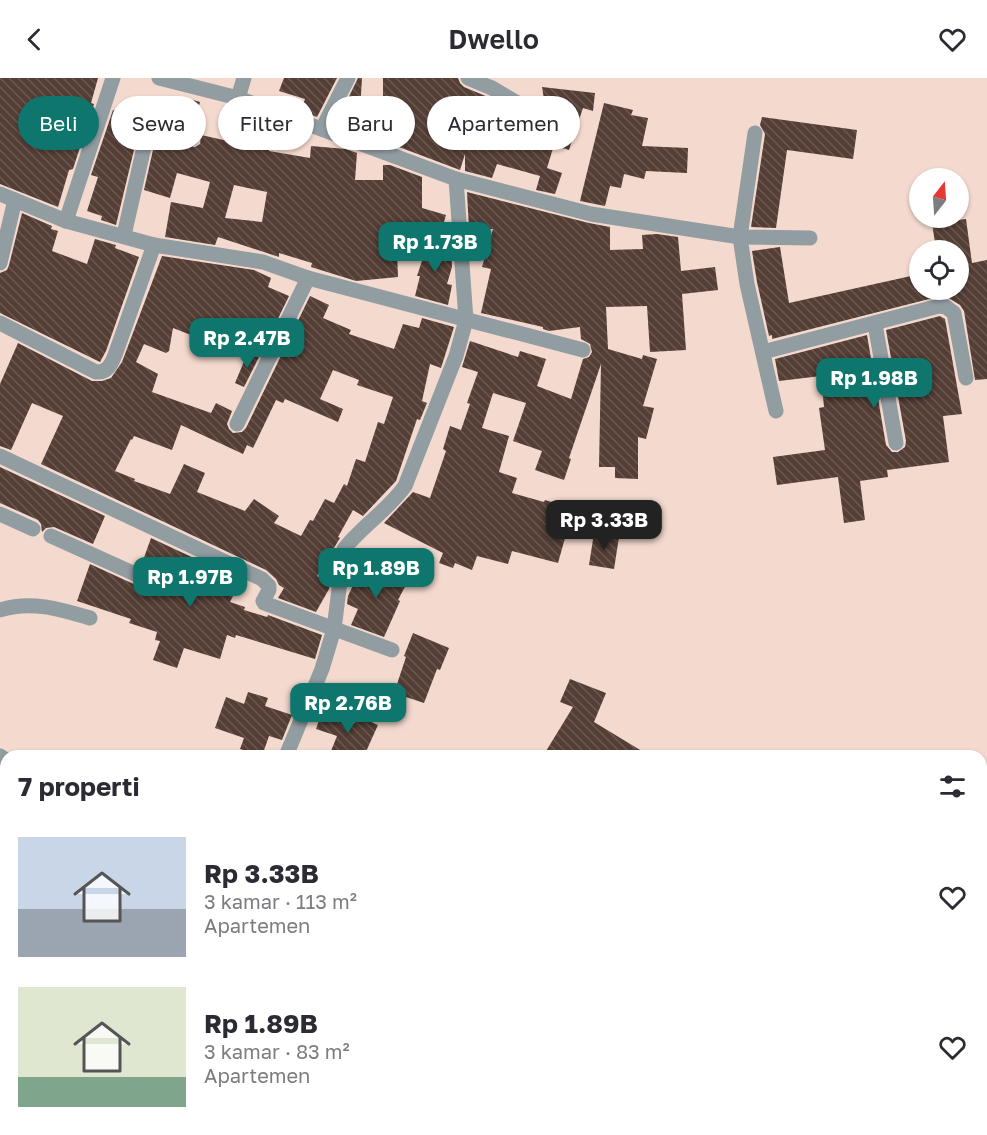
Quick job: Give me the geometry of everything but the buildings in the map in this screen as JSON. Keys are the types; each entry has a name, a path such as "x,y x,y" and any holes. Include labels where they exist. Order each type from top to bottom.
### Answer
{"street":[{"path":"66,221 112,78"},
{"path":"159,78 182,81 229,96"},
{"path":"239,96 244,78"},
{"path":"322,129 348,78"},
{"path":"468,78 505,96"},
{"path":"314,126 456,179 591,214 740,237 810,238"},
{"path":"755,133 740,237 747,284 776,411"},
{"path":"124,235 143,150"},
{"path":"288,750 322,669 334,629 344,549 394,500 405,486 456,356 466,320 456,179"},
{"path":"0,194 66,221 154,245 263,262 308,278 583,350"},
{"path":"0,263 15,201"},
{"path":"0,323 96,372 102,372 111,365 154,245"},
{"path":"237,424 308,278"},
{"path":"763,352 939,306 954,313 966,378"},
{"path":"875,324 896,442"},
{"path":"0,456 262,579 269,586 264,603 392,650"},
{"path":"0,514 33,529"},
{"path":"51,536 155,583"},
{"path":"0,610 16,605 52,607 90,618"}]}
